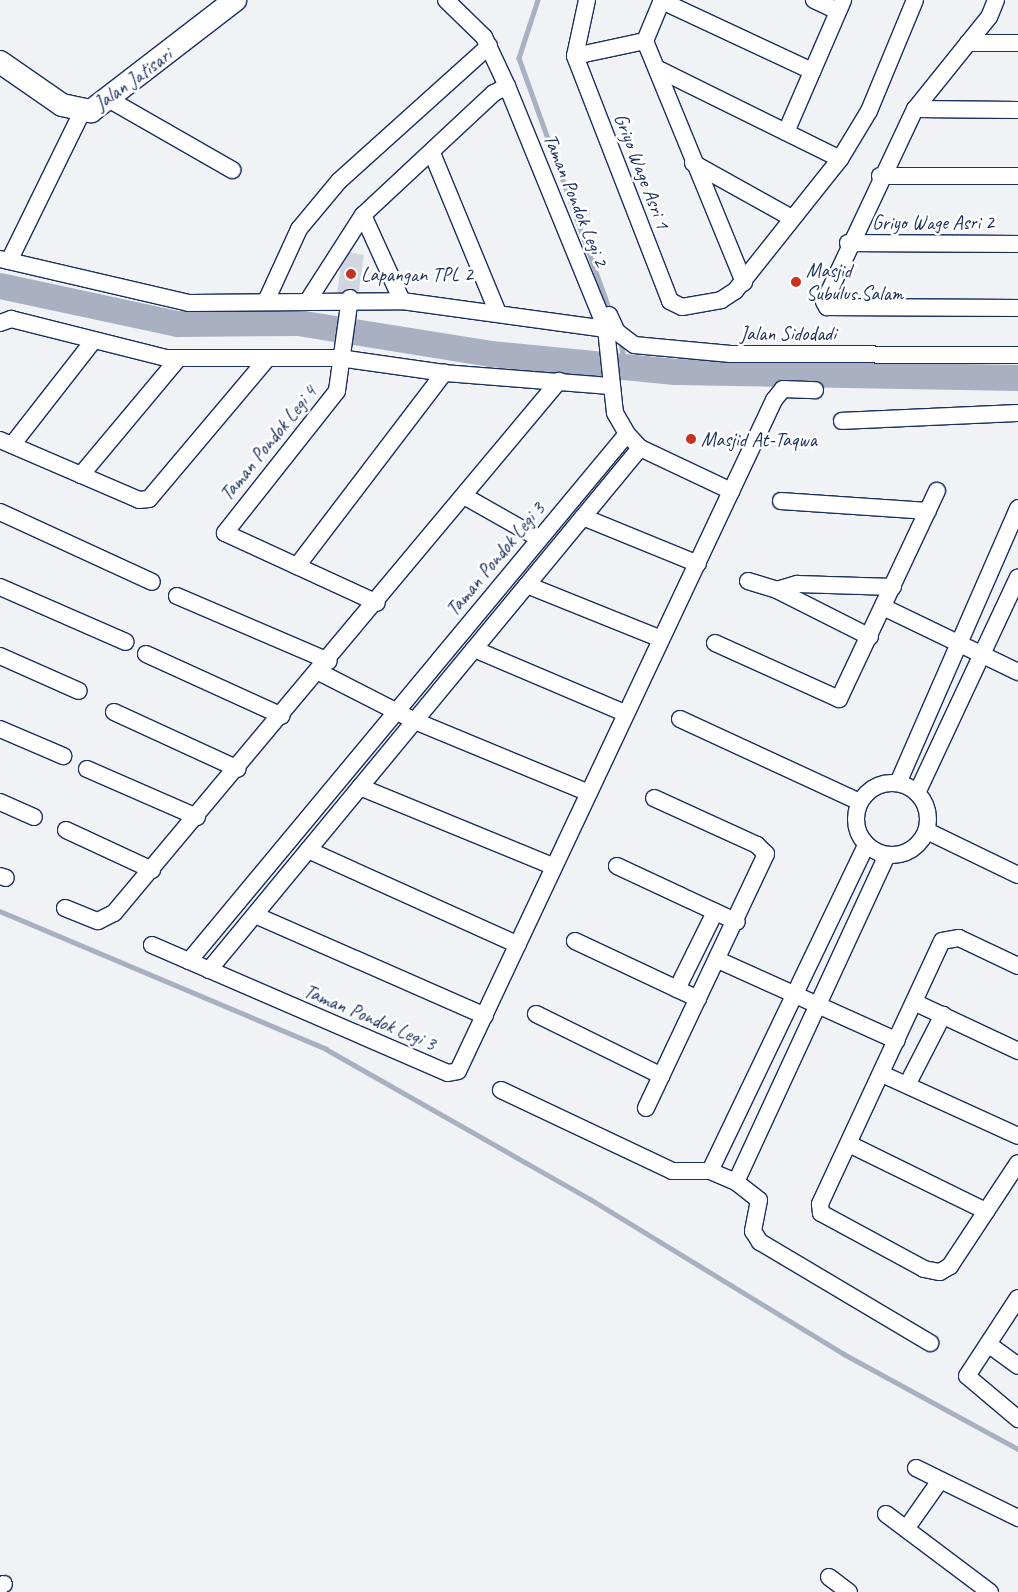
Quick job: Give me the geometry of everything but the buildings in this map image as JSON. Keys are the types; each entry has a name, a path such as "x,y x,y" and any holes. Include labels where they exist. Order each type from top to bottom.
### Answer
{"street":[{"name":"Jalan Jatisari","path":"0,62 62,105 82,112 110,100 235,0"},
{"path":"267,299 299,229 339,181 489,46 477,28 446,0"},
{"path":"587,0 574,56 645,41"},
{"path":"786,132 840,5 814,0"},
{"path":"812,71 662,1 645,41 658,69 693,163 744,282 792,218 840,159 870,111 915,0"},
{"name":"Griyo Wage Asri 2","path":"989,18 996,0"},
{"name":"Griyo Wage Asri 2","path":"1003,0 915,109 880,176 824,298 827,307 1018,308"},
{"path":"968,43 1018,43"},
{"name":"Taman Pondok Legi 2","path":"489,46 507,86 588,288"},
{"name":"Griyo Wage Asri 1","path":"574,56 670,301 682,306 721,300 744,282"},
{"path":"658,69 840,159"},
{"path":"309,299 363,215 432,153 494,93 507,86"},
{"path":"110,100 232,170"},
{"path":"915,109 1018,110"},
{"path":"82,112 5,260 189,303 267,299 309,299 349,304 402,301 497,311 611,335 611,382 615,413 627,434 640,448 731,491"},
{"path":"432,153 497,311"},
{"path":"693,163 792,218"},
{"path":"880,176 1018,176"},
{"path":"363,215 402,301"},
{"name":"Griyo Wage Asri 2","path":"848,243 1018,244"},
{"name":"Jalan Sidodadi","path":"588,288 604,303 611,335 634,345 731,354 1018,354"},
{"name":"Taman Pondok Legi 4","path":"349,304 340,353 336,392 225,530 229,538 297,566 377,603"},
{"path":"0,323 11,319 178,359 266,360 340,353 444,373 559,381 611,382"},
{"path":"94,340 6,442 139,500 156,496 266,360"},
{"path":"81,475 178,359"},
{"path":"297,566 444,373"},
{"path":"65,908 104,920 152,870 377,603 559,381"},
{"name":"Taman Pondok Legi 3","path":"152,945 448,1073 458,1071 625,713 698,564 778,393 815,390"},
{"path":"842,421 1018,413"},
{"name":"Taman Pondok Legi 3","path":"189,961 627,434"},
{"name":"Taman Pondok Legi 3","path":"209,970 640,448"},
{"path":"715,643 839,699 894,587 937,491"},
{"path":"464,496 540,539"},
{"path":"781,500 928,512"},
{"path":"898,784 1018,508"},
{"path":"0,512 152,582"},
{"path":"583,517 698,564"},
{"path":"917,793 1018,577"},
{"path":"748,581 777,590 870,636"},
{"path":"777,590 797,584 894,587"},
{"name":"Taman Pondok Legi 3","path":"527,585 661,639"},
{"path":"0,587 126,642"},
{"path":"177,596 324,666 397,712 415,721 589,793"},
{"path":"883,607 1018,672"},
{"path":"474,649 625,713"},
{"path":"146,654 282,716"},
{"path":"0,656 79,691"},
{"path":"114,712 238,769"},
{"path":"680,719 860,802"},
{"path":"0,729 63,756"},
{"path":"87,769 197,817"},
{"path":"883,784 898,784 917,793 927,811 927,831 916,847 887,855 866,845 855,820 860,802 883,784"},
{"path":"360,787 553,866"},
{"path":"646,1108 736,922 764,850 654,798"},
{"path":"0,802 34,817"},
{"path":"66,830 152,870"},
{"path":"927,831 1018,875"},
{"path":"710,1171 866,845"},
{"path":"308,850 518,945"},
{"path":"736,1182 887,855"},
{"path":"617,866 736,922"},
{"path":"677,989 715,912"},
{"path":"255,915 485,1016"},
{"path":"1018,966 959,938 946,937 820,1204 821,1213 924,1269 946,1270 1018,1163"},
{"path":"575,941 698,999"},
{"path":"718,960 898,1041"},
{"path":"916,1003 1018,1051"},
{"path":"536,1014 662,1076"},
{"path":"907,1085 943,1015"},
{"path":"882,1074 1018,1136"},
{"path":"501,1090 672,1171 710,1171 736,1182 758,1200 752,1231 760,1242 930,1343"},
{"path":"849,1144 986,1211"},
{"path":"1018,1298 969,1371 968,1381 1018,1419"},
{"path":"988,1344 1018,1366"},
{"path":"916,1468 939,1482 1018,1518"},
{"path":"906,1529 939,1482"},
{"path":"886,1514 990,1592"},
{"path":"830,1577 849,1592"}],"shaded area":[{"name":"Lapangan TPL 2","path":"343,251 364,255 358,297 337,293"}],"waterway":[{"path":"538,0 519,58 610,311"},
{"path":"0,286 178,324 298,323 491,354 675,372 1018,378"},
{"path":"621,342 625,365"},
{"path":"0,911 326,1049 590,1199 844,1354 1018,1449"}],"place":[{"name":"Lapangan TPL 2","path":"351,274"},
{"name":"Masjid Subulus Salam","path":"796,282"},
{"name":"Masjid At-Taqwa","path":"691,439"}]}
